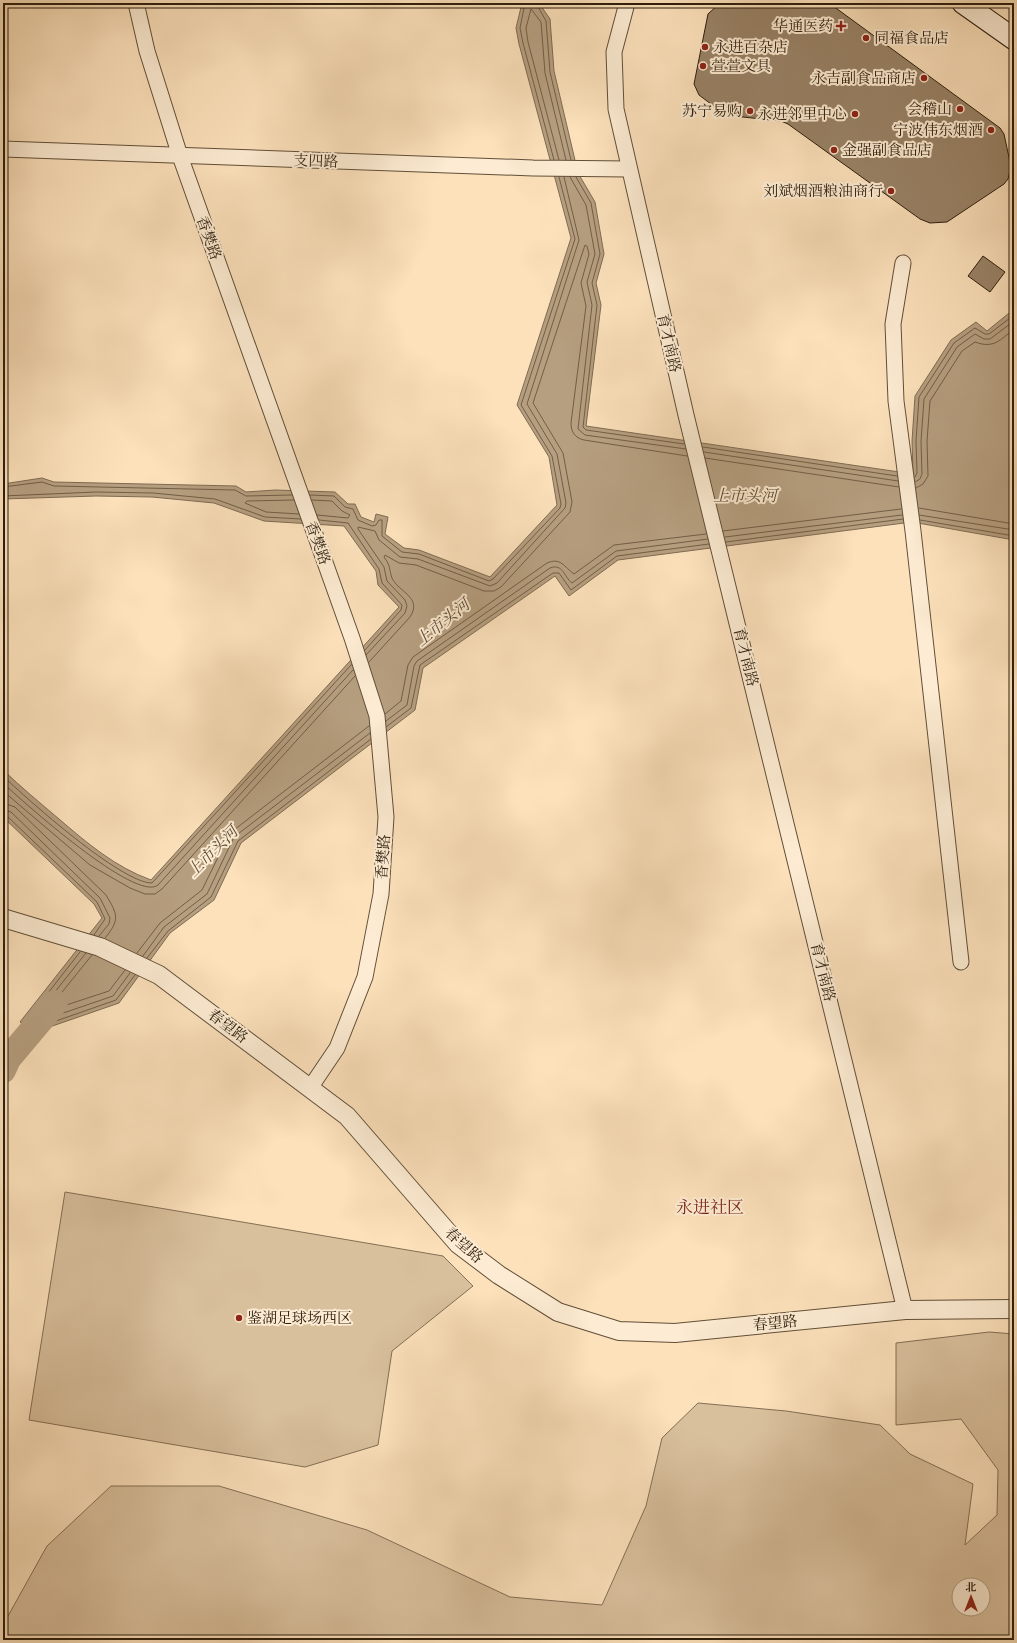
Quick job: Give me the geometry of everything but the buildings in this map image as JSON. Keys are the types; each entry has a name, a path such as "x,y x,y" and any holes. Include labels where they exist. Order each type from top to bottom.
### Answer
{"main road":[{"path":"963,3 1014,39"}],"street":[{"name":"香樊路","path":"136,3 147,51 180,156 352,638 377,716 386,818 381,894 365,976 337,1048 310,1088"},
{"name":"育才南路","path":"627,3 614,52 616,109 686,415 720,548 905,1310"},
{"name":"支四路","path":"3,149 532,168 629,169"},
{"path":"902,263 893,324 896,401 913,531 961,962"},
{"name":"春望路","path":"3,918 58,933 100,947 159,975 347,1116 458,1244 500,1276 558,1312 619,1331 675,1333 905,1310 1014,1309"}],"shaded area":[{"name":"鉴湖足球场西区","path":"65,1192 443,1256 473,1286 392,1351 378,1445 305,1467 29,1420"},
{"path":"989,1332 1014,1334 1014,1640 3,1640 3,1625 47,1546 111,1486 219,1486 367,1530 510,1597 602,1605 646,1506 662,1438 698,1403 786,1411 880,1425 910,1454 973,1484 965,1545 997,1515 998,1470 961,1419 896,1425 896,1343"}],"water":[{"path":"522,3 539,3 550,19 554,71 578,173 595,202 604,254 596,283 601,305 586,426 913,474 912,441 915,396 951,340 976,322 987,331 1014,309 1014,540 912,522 618,560 569,596 555,576 423,668 415,710 241,843 214,900 170,933 119,1003 35,1032 20,1022 102,918 94,904 3,817 3,770 102,854 138,875 151,880 399,607 378,585 376,571 344,526 264,521 214,503 152,497 96,496 3,499 3,484 42,478 54,482 236,486 246,492 275,490 335,492 348,504 355,504 361,517 374,522 376,514 388,517 385,534 404,548 419,550 490,577 557,505 549,457 517,405 571,238 519,44 516,28"}],"waterway":[{"name":"上市头河","path":"3,1070 8,1059 55,1003"}],"place":[{"name":"华通医药","path":"841,26"},
{"name":"同福食品店","path":"866,38"},
{"name":"永进百杂店","path":"705,47"},
{"name":"萱萱文具","path":"703,66"},
{"name":"永吉副食品商店","path":"924,78"},
{"name":"会稽山","path":"960,109"},
{"name":"苏宁易购","path":"750,111"},
{"name":"永进邻里中心","path":"855,114"},
{"name":"宁波伟东烟酒","path":"991,130"},
{"name":"金强副食品店","path":"834,150"},
{"name":"刘斌烟酒粮油商行","path":"891,191"},
{"name":"鉴湖足球场西区","path":"239,1318"}],"district":[{"name":"永进社区","path":"710,1207"}]}
